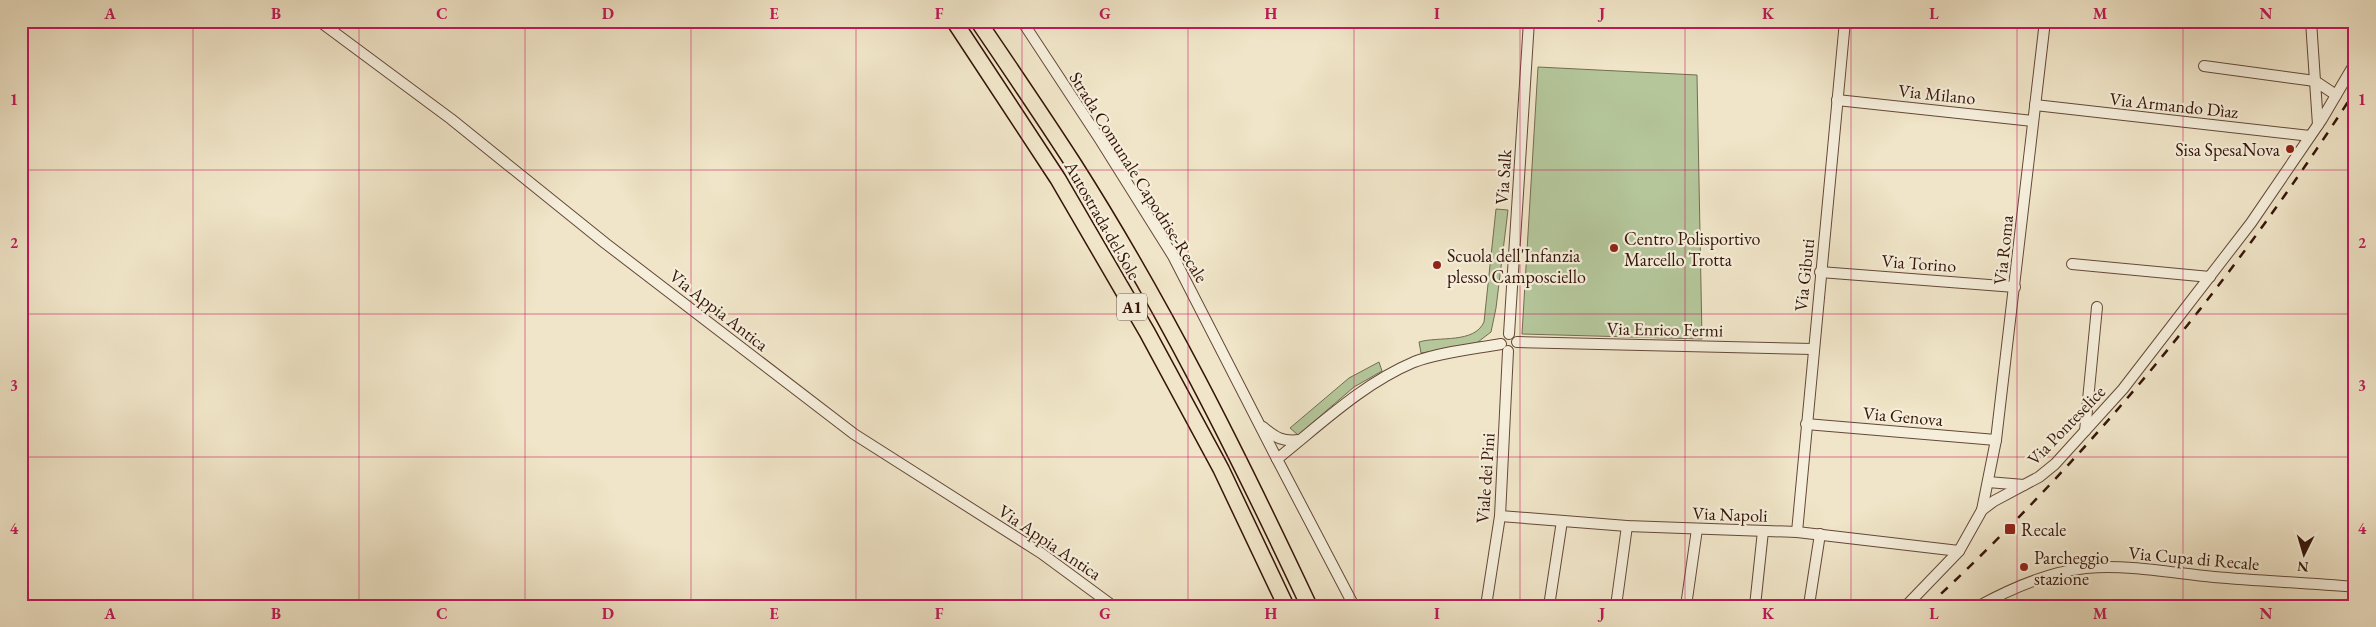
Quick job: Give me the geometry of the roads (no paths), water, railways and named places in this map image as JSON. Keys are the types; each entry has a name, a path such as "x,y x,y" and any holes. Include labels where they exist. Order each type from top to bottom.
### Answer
{"highway":[{"name":"Autostrada del Sole","path":"954,21 1058,179 1147,332 1221,469 1286,606"},
{"name":"Autostrada del Sole","path":"978,21 1073,163 1142,280 1240,462 1309,606"}],"street":[{"name":"Via Appia Antica","path":"319,21 451,119 613,249 854,434 1041,553 1113,606"},
{"name":"Strada Comunale Capodrise-Recale","path":"1022,21 1099,138 1173,256 1354,606"},
{"name":"Via Salk","path":"1509,334 1529,21"},
{"name":"Via Gibuti","path":"1797,532 1845,21"},
{"name":"Via Roma","path":"1982,510 1996,440 2044,21"},
{"path":"2311,21 2318,125"},
{"name":"Via Ponteselice","path":"1906,606 1959,551 1982,510 1994,501 2025,485 2055,464 2123,389 2251,223 2318,125 2355,63"},
{"path":"2204,66 2314,81 2336,95"},
{"name":"Via Milano","path":"1837,100 2033,121"},
{"name":"Via Armando Dìaz","path":"2035,105 2310,136"},
{"path":"2072,264 2210,277"},
{"name":"Via Torino","path":"1820,272 2015,287"},
{"path":"2085,431 2097,307"},
{"path":"1277,459 1361,390 1390,374 1429,358 1504,347 1514,348 1517,342 1514,336 1509,334 1503,337 1504,347"},
{"name":"Via Enrico Fermi","path":"1517,342 1813,349"},
{"name":"Viale dei Pini","path":"1486,606 1500,516 1504,347"},
{"path":"1259,423 1275,437 1285,442 1300,440"},
{"name":"Via Genova","path":"1806,424 1996,440"},
{"path":"1988,482 2025,485"},
{"name":"Via Napoli","path":"1500,516 1627,526 1797,532 1959,551"},
{"path":"1549,606 1562,521"},
{"path":"1616,606 1627,526"},
{"path":"1686,606 1697,529"},
{"path":"1754,606 1763,531"},
{"path":"1809,605 1820,534"},
{"name":"Via Cupa di Recale","path":"1979,606 2016,587 2059,573 2086,568 2120,567 2244,580 2354,587"}],"railway":[{"path":"1928,606 2047,488 2158,362 2260,229 2309,161 2355,91"}],"place":[{"name":"Sisa SpesaNova","path":"2290,149"},
{"name":"Centro Polisportivo Marcello Trotta","path":"1614,248"},
{"name":"Scuola dell'Infanzia plesso Camposciello","path":"1437,265"},
{"name":"Recale","path":"2010,529"},
{"name":"Parcheggio stazione","path":"2024,567"}]}
